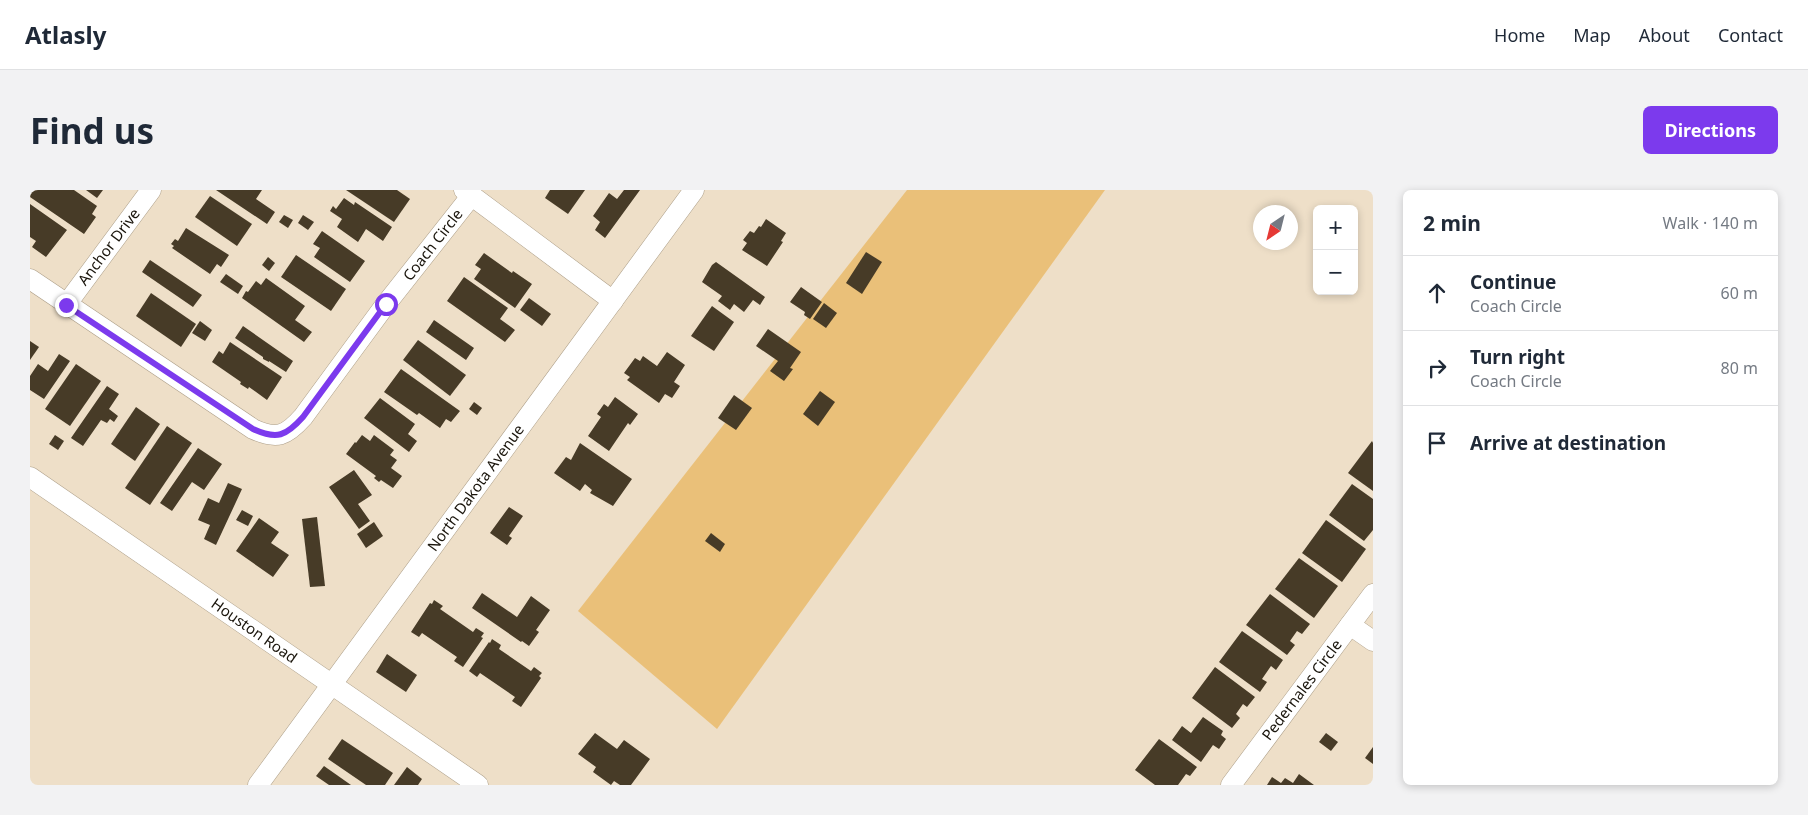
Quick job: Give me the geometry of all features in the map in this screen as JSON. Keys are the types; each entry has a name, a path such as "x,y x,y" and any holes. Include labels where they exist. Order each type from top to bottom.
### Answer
{"street":[{"name":"Anchor Drive","path":"66,305 152,190"},
{"name":"North Dakota Avenue","path":"258,785 694,190"},
{"name":"Coach Circle","path":"30,279 253,429 266,435 280,436 292,429 303,417 468,193"},
{"path":"468,193 613,301"},
{"name":"Houston Road","path":"30,477 478,785"},
{"name":"Pedernales Circle","path":"1231,785 1373,594"},
{"path":"1350,625 1373,641"}],"shaded area":[{"path":"907,190 1105,190 717,729 578,611"}],"building":[{"path":"30,190 74,190 97,206 92,214 96,217 84,234 30,197"},
{"path":"86,190 103,190 97,198"},
{"path":"216,190 262,190 256,199 275,212 267,224"},
{"path":"346,190 397,190 410,199 394,222"},
{"path":"550,190 585,190 568,214 545,198"},
{"path":"624,190 640,190 605,238 595,230 600,222 593,216 609,193 617,199"},
{"path":"210,196 252,224 237,246 195,217"},
{"path":"344,198 354,205 355,202 392,227 383,241 366,229 358,242 337,227 342,219 330,211 333,206 336,209"},
{"path":"30,204 67,230 46,257 32,247 36,241 30,237"},
{"path":"284,215 293,220 288,228 279,222"},
{"path":"303,215 314,222 308,230 298,223"},
{"path":"766,219 786,233 781,241 783,242 767,266 742,250 747,243 743,240 750,231 754,233 759,226 761,227"},
{"path":"186,228 229,255 221,267 217,264 210,274 172,248 174,246 171,244 175,239 178,241"},
{"path":"322,231 365,261 350,282 314,257 320,248 313,244"},
{"path":"866,252 882,262 862,294 846,283"},
{"path":"484,253 512,273 513,271 532,284 515,308 474,279 481,269 475,265"},
{"path":"296,255 346,289 331,311 281,277"},
{"path":"268,257 275,263 269,271 262,265"},
{"path":"150,260 202,295 193,307 142,272"},
{"path":"716,262 765,297 760,305 753,300 744,312 734,304 730,310 718,301 722,296 702,282 712,265"},
{"path":"226,274 243,286 238,294 220,282"},
{"path":"464,277 508,308 500,319 515,330 505,342 447,301"},
{"path":"266,278 305,306 295,320 312,332 304,342 242,298 256,281 261,285"},
{"path":"801,287 822,302 810,319 804,315 805,312 790,302"},
{"path":"151,293 196,324 181,347 136,316"},
{"path":"529,298 551,314 542,326 520,310"},
{"path":"824,303 837,313 826,328 813,319"},
{"path":"712,306 734,322 714,351 691,336"},
{"path":"434,320 474,348 466,360 426,332"},
{"path":"200,321 212,330 205,341 192,333"},
{"path":"243,326 293,361 286,372 263,359 263,357 235,338"},
{"path":"768,329 801,352 790,368 793,369 784,381 770,371 778,361 756,346"},
{"path":"418,340 466,375 450,396 403,360"},
{"path":"30,341 39,347 30,360"},
{"path":"230,342 282,377 267,400 249,387 248,389 240,384 241,382 212,362 219,351 223,354"},
{"path":"667,352 685,365 674,382 680,386 672,398 665,394 659,403 627,380 630,377 624,373 635,358 640,361 643,356 657,366"},
{"path":"59,354 70,361 44,399 30,390 30,376 38,364 48,371"},
{"path":"76,364 101,381 70,426 45,409"},
{"path":"401,369 460,411 451,422 446,419 440,428 419,413 417,415 384,392"},
{"path":"107,386 119,394 109,409 118,416 114,422 110,419 107,423 101,420 83,446 71,438"},
{"path":"820,391 835,402 818,426 803,414"},
{"path":"734,395 752,408 736,430 718,418"},
{"path":"615,397 638,414 630,425 628,423 609,451 588,436 601,417 597,414 604,404 608,407"},
{"path":"380,398 415,424 408,434 417,441 409,452 364,418"},
{"path":"474,402 482,408 477,415 469,409"},
{"path":"136,407 160,424 135,461 111,444"},
{"path":"167,426 192,443 150,505 125,488"},
{"path":"55,435 64,441 58,450 49,444"},
{"path":"362,435 370,441 374,435 394,450 390,455 397,460 391,468 402,476 393,488 381,480 379,482 374,478 376,476 346,454"},
{"path":"1372,441 1373,443 1373,491 1348,473"},
{"path":"580,443 632,479 613,506 590,493 592,490 585,484 580,491 554,473 566,457 571,460"},
{"path":"198,448 222,464 204,490 192,482 172,511 160,503"},
{"path":"354,470 372,495 358,504 370,521 359,529 329,487"},
{"path":"228,483 242,489 216,545 204,539 210,525 198,520 208,498 219,503"},
{"path":"1352,484 1373,499 1373,530 1364,541 1329,515"},
{"path":"509,507 523,516 509,536 512,538 507,545 490,533"},
{"path":"242,510 253,516 248,526 236,520"},
{"path":"317,517 325,586 310,587 302,519"},
{"path":"259,518 279,532 271,543 289,555 273,577 236,551"},
{"path":"1326,520 1366,549 1342,582 1302,553"},
{"path":"374,522 383,536 366,548 357,534"},
{"path":"711,533 725,544 720,552 705,541"},
{"path":"1299,558 1338,586 1314,618 1275,589"},
{"path":"482,593 517,617 531,596 550,610 536,630 539,632 529,646 472,608"},
{"path":"1270,594 1310,624 1302,634 1297,631 1290,641 1295,645 1287,655 1246,625"},
{"path":"434,600 443,606 440,609 473,632 476,628 484,633 481,637 483,638 463,667 454,661 457,657 422,633 419,637 411,632"},
{"path":"1242,631 1283,660 1276,670 1271,666 1262,679 1267,682 1260,692 1219,662"},
{"path":"492,639 501,645 499,649 531,671 534,667 542,673 539,676 541,678 521,707 512,701 515,697 480,673 477,677 469,671"},
{"path":"387,654 417,675 406,692 376,672"},
{"path":"1215,667 1255,697 1247,707 1243,704 1236,714 1240,718 1232,728 1192,698"},
{"path":"1203,717 1223,731 1221,735 1226,739 1219,749 1213,745 1201,762 1172,740 1182,726 1191,733"},
{"path":"595,733 617,749 624,740 650,759 631,785 620,785 614,781 611,785 593,772 596,767 578,754"},
{"path":"1326,733 1338,742 1331,751 1319,742"},
{"path":"342,739 393,773 385,785 366,785 328,759"},
{"path":"1159,739 1197,767 1190,776 1186,774 1178,785 1155,785 1135,770"},
{"path":"1373,747 1373,764 1365,758"},
{"path":"324,766 351,785 329,785 316,776"},
{"path":"407,767 422,779 418,785 394,785"},
{"path":"1299,774 1314,785 1267,785 1272,777 1281,783 1285,778 1293,783"}],"route":[{"path":"66,305 253,429 266,435 280,436 292,429 303,417 386,304"}]}
